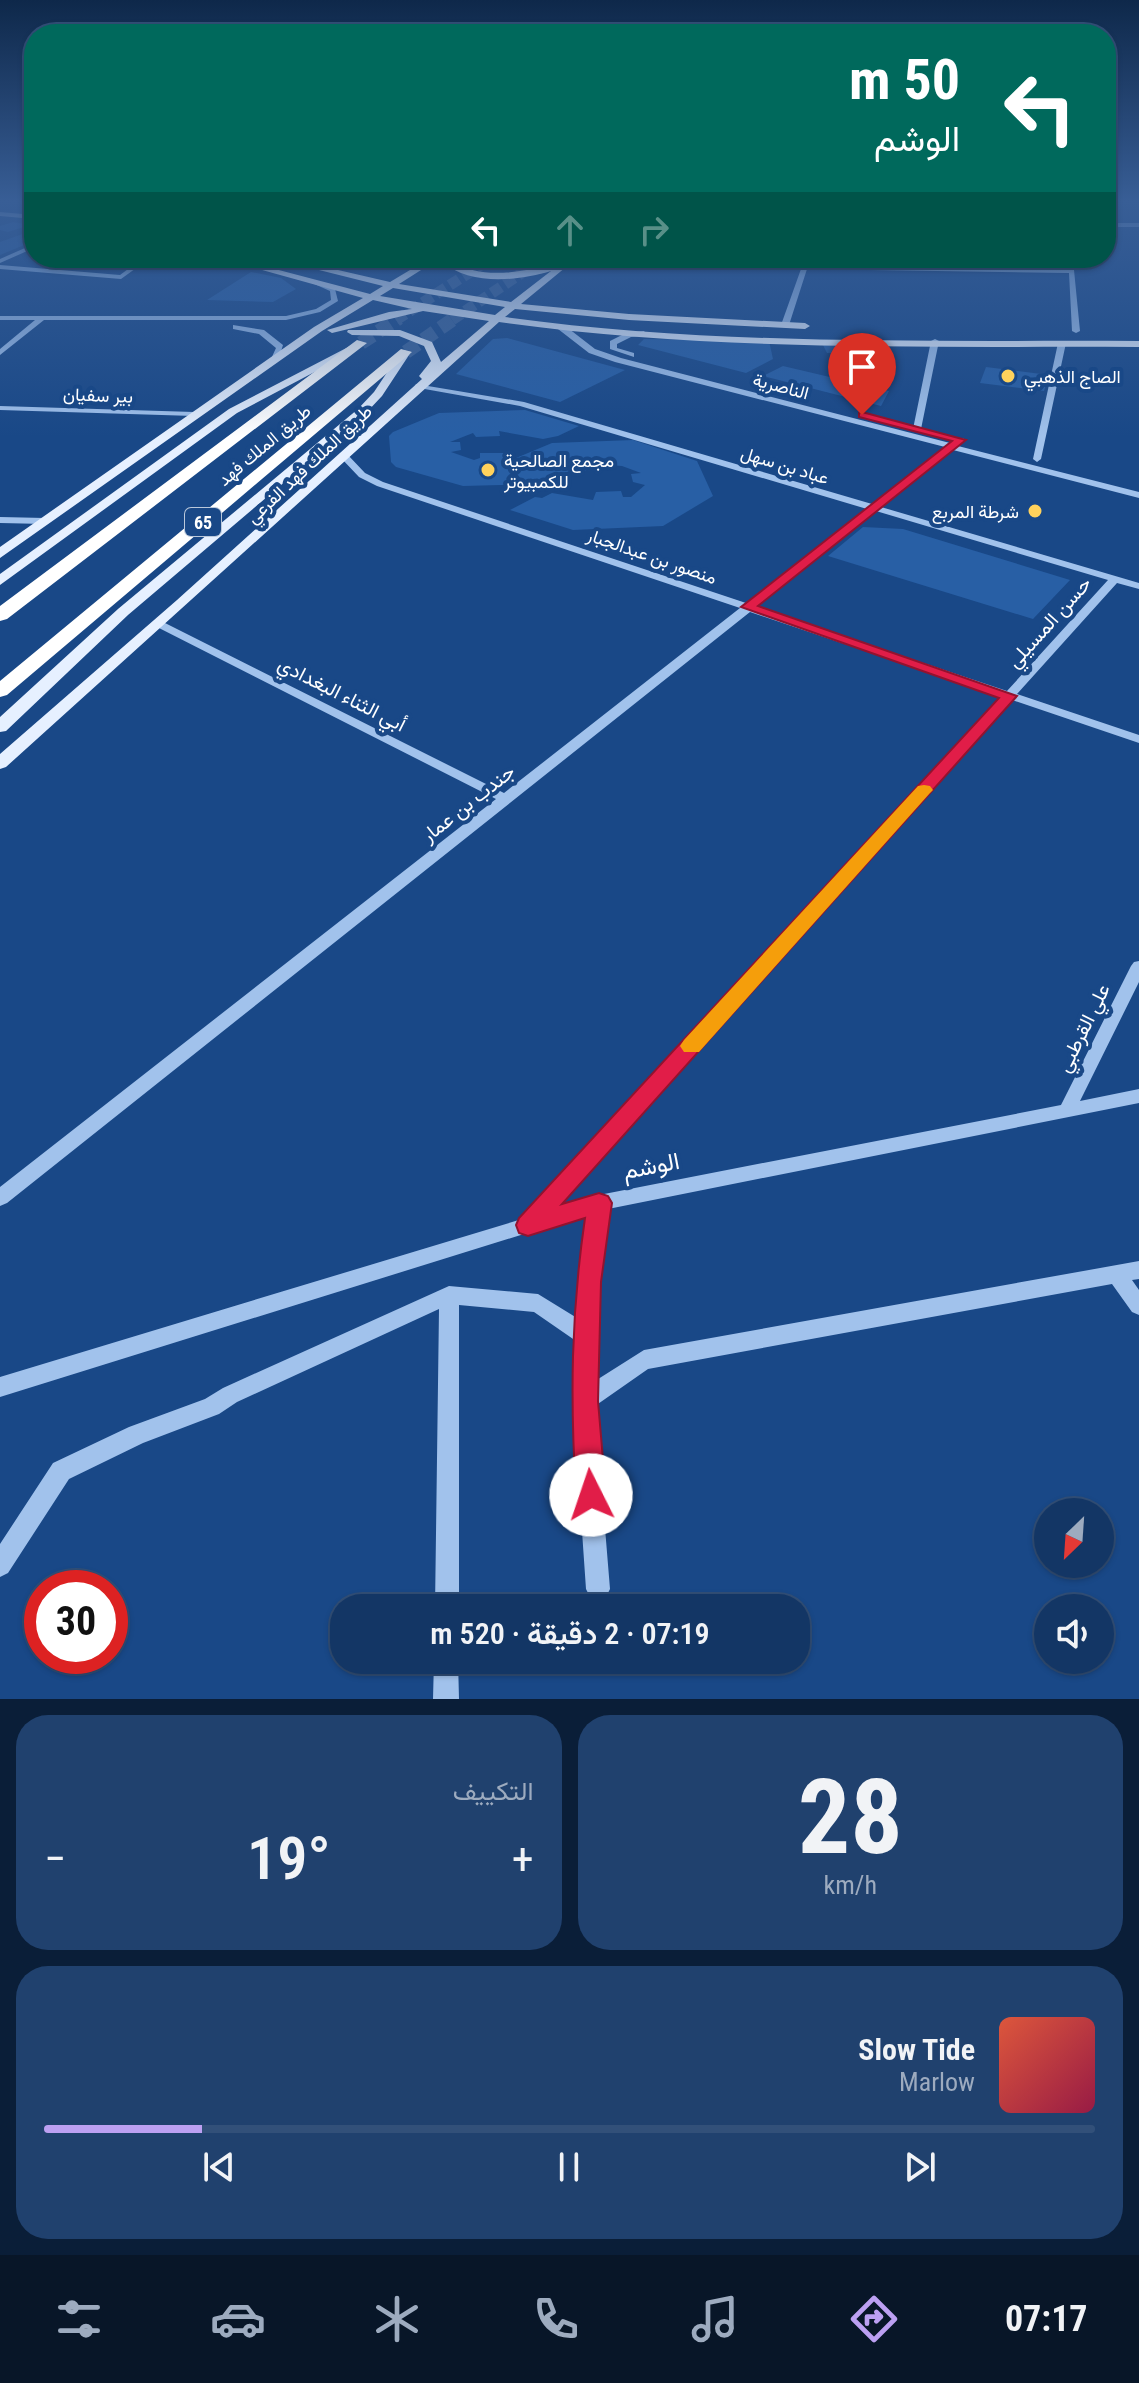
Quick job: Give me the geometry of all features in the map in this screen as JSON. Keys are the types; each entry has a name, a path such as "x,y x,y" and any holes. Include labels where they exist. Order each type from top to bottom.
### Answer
{"highway":[{"name":"طريق الملك فهد","path":"0,615 361,343"},
{"name":"طريق الملك فهد","path":"0,691 406,352"}],"main road":[{"path":"300,278 434,310 561,327 743,339 1139,344"},
{"path":"359,278 455,297 613,317 815,326"},
{"path":"0,554 303,339 404,278"},
{"path":"513,288 542,278"},
{"name":"طريق الملك فهد الفرعي","path":"0,763 161,625 419,386 545,278"},
{"path":"546,278 549,296 560,304 613,317"},
{"path":"444,284 455,297 500,318"},
{"path":"391,286 418,298 458,328 452,359"},
{"path":"373,296 455,297 501,291"},
{"path":"318,329 326,317 328,306"},
{"path":"303,339 353,323 434,310 514,306"},
{"path":"452,359 495,334 509,330 561,327"},
{"path":"276,358 307,341 329,335 357,331 400,333 432,348 436,361 419,386"},
{"path":"1060,331 1139,332"},
{"path":"0,581 233,411 361,343"},
{"path":"0,727 123,612 362,411 378,394 406,352"}],"street":[{"path":"785,325 801,278"},
{"path":"1072,278 1076,331"},
{"path":"0,318 286,318 328,306 336,295 314,282"},
{"path":"0,353 42,319 247,328 271,337 280,347 276,358"},
{"name":"الناصرية","path":"561,327 592,351 618,360 956,443 1139,495"},
{"name":"الناصرية","path":"644,333 619,338 613,343 614,349 917,429 956,443 1037,459 1139,485"},
{"path":"917,429 935,341"},
{"path":"1037,459 1062,343"},
{"name":"عباد بن سهل","path":"419,386 521,404 1139,586"},
{"name":"بير سفيان","path":"0,408 194,414"},
{"name":"جندب بن عمار","path":"0,1198 956,443"},
{"name":"منصور بن عبدالجبار","path":"344,456 362,475 380,484 1139,739"},
{"path":"0,520 45,521"},
{"name":"حسن المسيلي","path":"528,1225 1115,579"},
{"name":"أبي الثناء البغدادي","path":"161,625 505,799"},
{"name":"علي القرطبي","path":"1067,1110 1139,966"},
{"name":"الوشم","path":"0,1387 599,1203 1139,1096"},
{"path":"598,1589 584,1401 588,1282 599,1203"},
{"path":"584,1401 644,1360 1139,1270"},
{"path":"1116,1274 1139,1306"},
{"path":"0,1565 61,1471 137,1434 211,1407 230,1395 449,1295 538,1303 587,1337"},
{"path":"447,1594 449,1295"},
{"path":"446,1674 446,1699"}],"building":[{"path":"241,278 281,278 296,289 273,302 207,300"},
{"path":"507,338 625,370 560,402 456,374 493,339"},
{"path":"644,339 769,341 773,359 746,373 638,345"},
{"path":"823,345 862,345 866,353 827,353"},
{"path":"783,366 889,391 881,406 763,376"},
{"path":"986,367 1049,375 1044,391 980,383"},
{"name":"مجمع الصالحية للكمبيوتر","path":"525,410 579,426 543,439 499,431 500,436 476,437 473,433 450,442 460,442 461,450 451,452 474,460 480,458 480,453 505,453 508,458 516,458 552,443 633,440 697,461 713,496 663,526 573,530 510,510 535,497 542,498 552,493 593,500 596,492 621,491 623,497 631,497 645,485 633,482 631,474 641,473 622,466 610,465 611,469 585,471 582,466 537,484 463,486 396,467 391,462 389,436 439,413"},
{"path":"863,527 903,529 1070,580 1033,619 828,556"}],"tunnel":[{"path":"396,320 460,278"},
{"path":"452,320 514,278"},
{"path":"361,343 399,318"},
{"path":"406,352 455,318"}],"slow traffic":[{"path":"691,1046 924,790"}],"place":[{"name":"الصاج الذهبي","path":"1008,376"},
{"name":"مجمع الصالحية للكمبيوتر","path":"488,470"},
{"name":"شرطة المربع","path":"1035,511"}],"route":[{"path":"591,1495 584,1401 588,1282 599,1203 528,1225 1010,696 748,607 960,440 862,415"}]}
